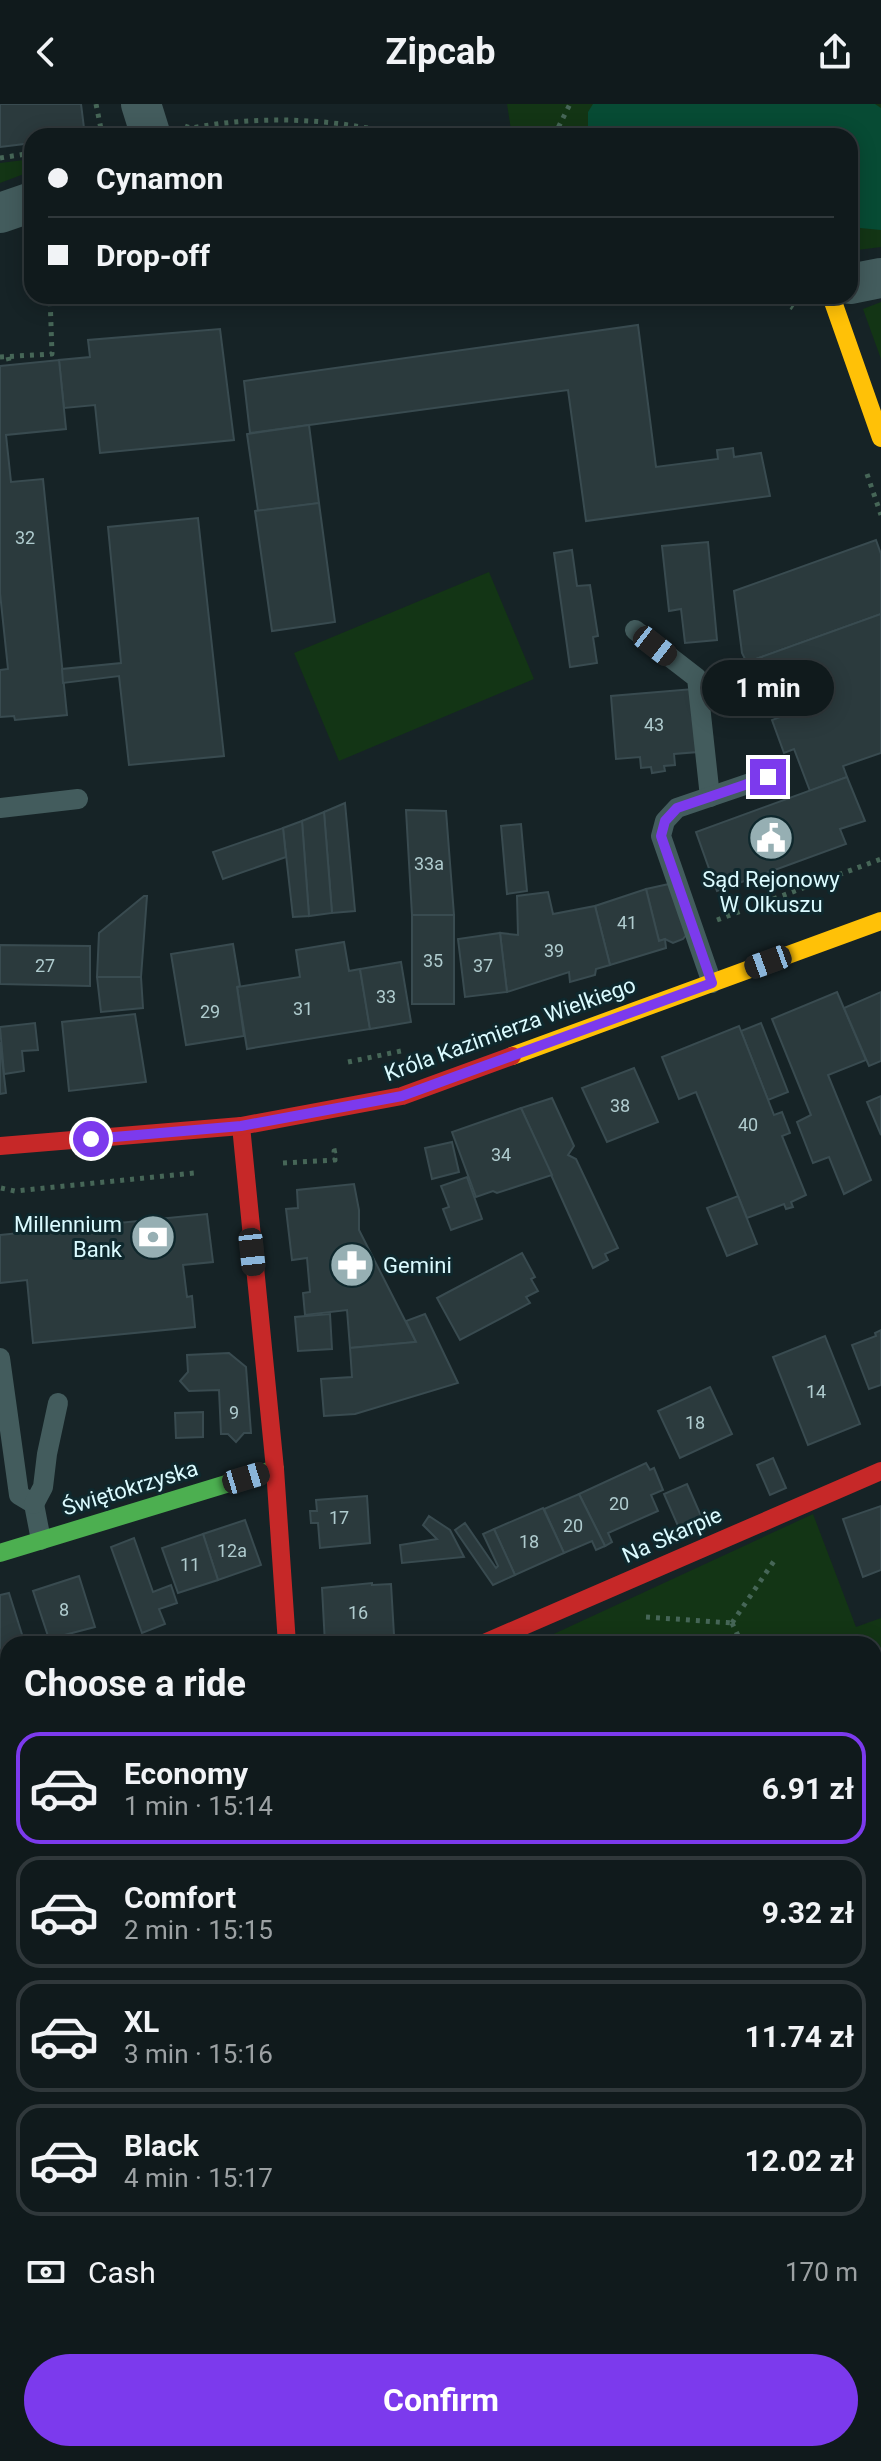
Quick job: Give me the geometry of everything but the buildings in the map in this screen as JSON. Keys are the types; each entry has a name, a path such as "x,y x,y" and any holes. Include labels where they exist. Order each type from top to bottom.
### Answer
{"street":[{"path":"141,104 163,128"},
{"path":"0,213 24,205"},
{"path":"858,282 881,278"},
{"path":"834,304 881,438"},
{"name":"Króla Kazimierza Wielkiego","path":"0,1146 241,1126 402,1096 881,921"},
{"path":"241,1126 275,1469 286,1636"},
{"name":"Świętokrzyska","path":"0,1553 275,1469"},
{"name":"Na Skarpie","path":"500,1636 881,1471"}],"lane":[{"path":"635,630 697,678 710,797"},
{"path":"712,983 661,836 665,821 677,808 768,777"},
{"path":"0,808 78,799"},
{"path":"0,1358 19,1495 34,1504"},
{"path":"41,1540 34,1504 43,1487 58,1403"}],"path":[{"path":"96,104 101,128"},
{"path":"558,128 570,104"},
{"path":"191,128 274,119 365,128"},
{"path":"0,158 24,154"},
{"path":"0,357 52,354 50,304"},
{"path":"8,357 10,365"},
{"path":"693,928 881,859"},
{"path":"346,1063 407,1050"},
{"path":"0,1188 15,1191 244,1166"},
{"path":"643,1617 732,1623 738,1636"}],"shaded area":[{"path":"507,104 881,104 881,247 858,250 858,128 511,128"},
{"path":"593,104 875,104 881,108 881,230 858,228 858,128 588,128 588,112"},
{"path":"24,160 24,174 0,183 0,163"},
{"path":"881,302 881,359 863,309"},
{"path":"489,572 534,679 339,761 294,653"},
{"path":"813,1514 856,1627 881,1618 881,1636 549,1636"}],"traffic: fast":[{"path":"0,1553 275,1469"}],"traffic: slow":[{"path":"834,304 881,438"},
{"path":"512,1056 881,921"}],"traffic: jam":[{"path":"0,1146 241,1126 402,1096 512,1056"},
{"path":"241,1126 275,1469 286,1636"},
{"path":"500,1636 881,1471"}],"place":[{"name":"Sąd Rejonowy W Olkuszu","path":"771,838"},
{"name":"Millennium Bank","path":"153,1237"},
{"name":"Gemini","path":"352,1265"}],"route":[{"path":"91,1139 241,1126 402,1096 712,983 661,836 665,821 677,808 768,777"}]}
